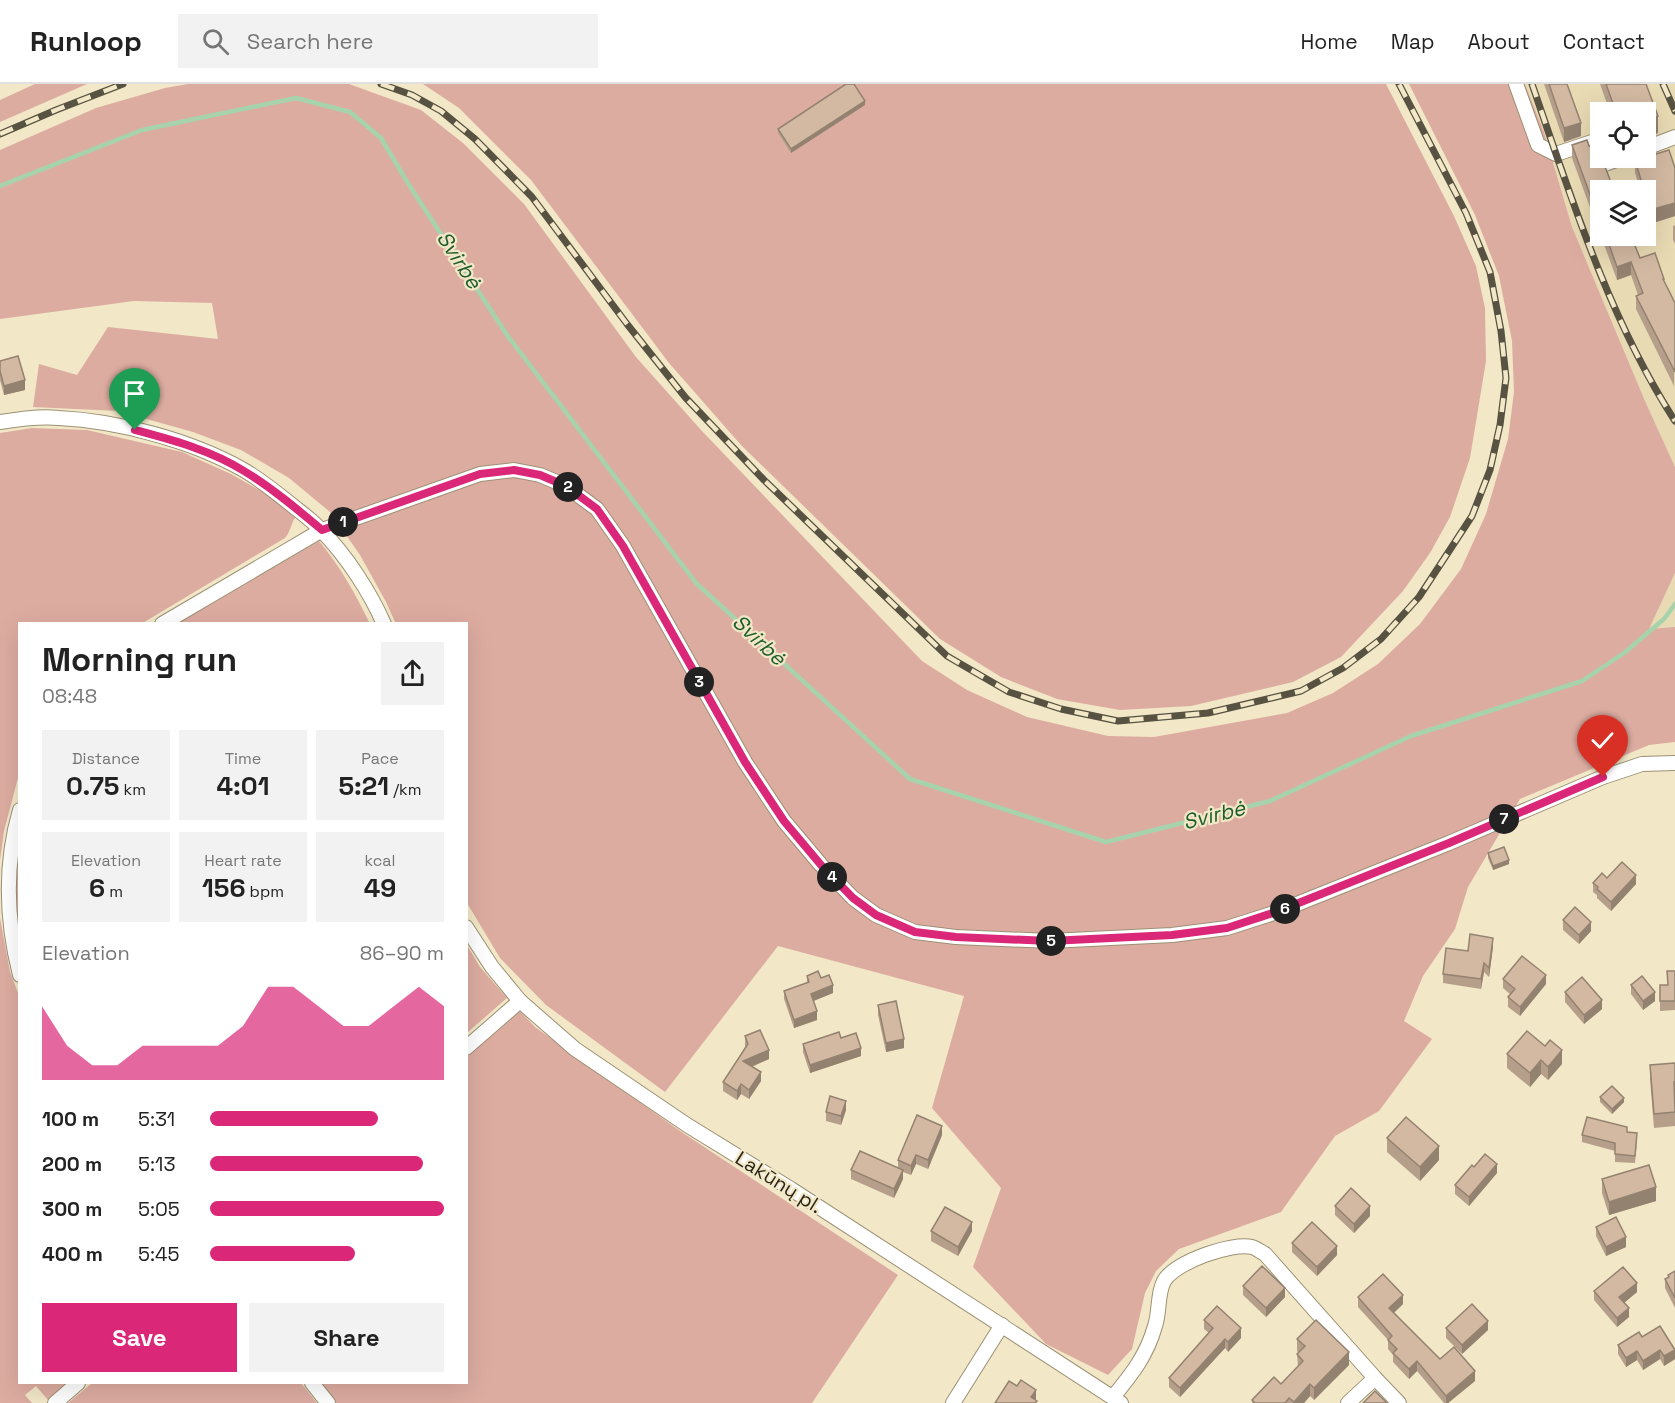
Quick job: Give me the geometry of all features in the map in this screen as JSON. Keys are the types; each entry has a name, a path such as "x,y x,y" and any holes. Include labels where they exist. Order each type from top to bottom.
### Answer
{"street":[{"path":"1516,84 1538,145 1556,154 1590,143"},
{"path":"1656,144 1675,137"},
{"path":"0,422 57,417 97,421 179,442 242,469 278,494 322,530 350,566 378,609 383,622"},
{"path":"165,622 322,530 480,474 514,470 540,475 566,486 597,509 623,546 745,762 784,821 821,865 853,898 876,915 915,932 956,937 1050,941 1172,935 1227,928 1276,912 1449,843 1603,777 1642,764 1675,763"},
{"path":"18,819 4,899 18,966"},
{"name":"Lakūnų pl.","path":"468,930 492,967 520,1001 575,1049 687,1125 791,1189 1117,1400"},
{"path":"468,1046 520,1001"},
{"path":"1117,1400 1148,1346 1156,1323 1164,1282 1170,1273 1207,1254 1233,1246 1253,1247 1264,1254 1400,1403"},
{"path":"953,1403 1002,1325"},
{"path":"1348,1403 1375,1378"},
{"path":"55,1403 77,1384"},
{"path":"313,1384 328,1403"}],"shaded area":[{"path":"35,84 87,84 0,122 0,100"},
{"path":"188,84 349,84 421,110 463,143 524,204 636,357 701,430 922,661 967,690 1027,717 1108,736 1154,737 1287,713 1333,693 1378,664 1420,624 1461,569 1486,514 1508,439 1514,392 1512,341 1499,276 1475,215 1409,84 1525,84 1544,132 1572,227 1675,467 1675,573 1649,629 1675,627 1675,742 1649,745 1520,799 1468,887 1455,929 1423,976 1404,1021 1432,1039 1379,1111 1335,1136 1281,1212 1179,1249 1156,1271 1145,1293 1132,1349 1108,1375 1046,1344 973,1267 1001,1188 932,1108 964,996 778,946 665,1092 546,1005 500,958 468,905 468,622 395,622 360,555 330,512 289,478 241,450 193,432 118,411 33,407 39,364 77,375 108,327 218,339 212,303 134,301 0,319 0,150 96,108 165,88"},
{"path":"423,84 1386,84 1454,216 1476,266 1485,308 1486,361 1470,458 1450,517 1430,553 1403,591 1341,657 1293,682 1191,706 1120,710 1057,699 1001,677 940,639 741,445 669,363 531,180 459,108"},
{"path":"1525,84 1675,84 1675,467 1645,401 1572,227 1544,132"},
{"path":"32,428 87,430 182,452 231,474 266,494 296,517 285,538 144,622 18,622 18,778 4,831 0,860 0,433"},
{"path":"319,541 347,581 369,622 179,622"},
{"path":"1675,573 1675,627 1648,630"},
{"path":"18,851 18,931 15,891"},
{"path":"0,918 10,972 18,993 18,1384 66,1384 48,1400 36,1386 25,1395 32,1403 0,1403"},
{"path":"468,947 480,967 507,998 468,1032"},
{"path":"519,1010 535,1027 680,1131 898,1275 812,1403 336,1403 322,1384 468,1384 468,1056"},
{"path":"91,1384 302,1384 317,1403 68,1403"}],"building":[{"path":"846,84 854,84 865,101 791,149 778,129"},
{"path":"1549,84 1567,84 1581,123 1564,128"},
{"path":"1606,84 1646,84 1653,102 1612,102"},
{"path":"1587,140 1590,146 1590,168 1605,168 1610,180 1590,180 1590,194 1572,145"},
{"path":"1669,150 1675,168 1675,203 1656,208 1656,180 1641,180 1637,168 1656,168 1656,154"},
{"path":"1610,246 1635,246 1640,258 1655,253 1663,279 1675,303 1675,372 1636,296 1643,293 1631,262 1617,267"},
{"path":"18,356 25,380 4,386 0,361"},
{"path":"1504,847 1509,860 1493,866 1488,853"},
{"path":"1622,862 1636,875 1611,902 1593,883 1602,873 1607,878"},
{"path":"1575,907 1591,922 1579,935 1563,920"},
{"path":"1470,934 1493,938 1489,968 1484,963 1481,979 1443,974 1446,948 1468,951"},
{"path":"1522,956 1546,975 1520,1007 1508,997 1515,989 1503,979"},
{"path":"818,971 821,978 829,975 833,985 811,994 817,1011 794,1020 784,991 809,982 807,976"},
{"path":"1667,971 1675,971 1675,1001 1660,1001 1660,985 1668,985"},
{"path":"1642,976 1655,992 1643,1001 1631,985"},
{"path":"1582,977 1602,1000 1584,1015 1565,992"},
{"path":"896,1001 904,1039 886,1043 878,1005"},
{"path":"760,1030 769,1050 743,1061 761,1072 749,1090 741,1084 737,1091 723,1082 748,1044 745,1036"},
{"path":"1527,1031 1545,1046 1550,1040 1562,1050 1548,1067 1541,1060 1530,1073 1507,1054"},
{"path":"839,1032 841,1038 856,1033 861,1048 810,1065 803,1044"},
{"path":"1675,1063 1675,1112 1654,1114 1650,1065"},
{"path":"1612,1086 1624,1098 1612,1109 1600,1097"},
{"path":"830,1096 846,1101 841,1116 826,1112"},
{"path":"917,1115 942,1126 928,1160 916,1155 911,1166 898,1160"},
{"path":"1406,1117 1439,1146 1420,1167 1387,1138"},
{"path":"1587,1117 1627,1127 1627,1132 1637,1133 1635,1156 1615,1154 1615,1143 1582,1135"},
{"path":"860,1151 903,1170 894,1189 851,1170"},
{"path":"1485,1154 1497,1164 1469,1197 1455,1185"},
{"path":"1649,1165 1656,1187 1609,1202 1602,1179"},
{"path":"1351,1188 1370,1206 1354,1224 1335,1206"},
{"path":"945,1207 972,1222 958,1247 931,1231"},
{"path":"1616,1217 1626,1237 1606,1247 1596,1227"},
{"path":"1312,1222 1337,1246 1317,1267 1292,1243"},
{"path":"1262,1266 1285,1288 1266,1308 1243,1286"},
{"path":"1623,1267 1637,1283 1619,1297 1629,1308 1617,1318 1594,1291"},
{"path":"1675,1271 1675,1298 1665,1279"},
{"path":"1383,1274 1403,1295 1389,1308 1440,1359 1454,1347 1475,1371 1446,1396 1417,1361 1409,1369 1393,1353 1397,1349 1388,1340 1392,1336 1358,1297"},
{"path":"1472,1304 1488,1321 1462,1345 1446,1328"},
{"path":"1217,1306 1241,1328 1228,1342 1225,1339 1180,1388 1169,1378 1213,1328 1204,1320"},
{"path":"1316,1320 1349,1352 1314,1388 1310,1384 1294,1402 1289,1398 1285,1403 1255,1403 1252,1400 1274,1377 1281,1384 1303,1361 1297,1354 1305,1346 1297,1339"},
{"path":"1660,1326 1675,1350 1664,1356 1660,1350 1643,1361 1637,1351 1626,1358 1618,1345 1639,1332 1642,1337"},
{"path":"1021,1380 1036,1390 1031,1397 1037,1401 1035,1403 995,1403 1009,1381 1017,1386"},
{"path":"1375,1391 1387,1403 1363,1403"}],"waterway":[{"name":"Svirbė","path":"0,186 142,130 296,98 350,112 381,138 507,335 696,583 910,779 1106,842 1270,801 1411,736 1582,681 1624,653 1664,619 1675,604"}],"railway":[{"path":"0,134 123,84"},
{"path":"381,84 412,95 441,111 475,139 532,197 685,397 764,480 947,656 1009,692 1061,709 1118,721 1208,713 1301,691 1343,668 1381,639 1419,597 1472,516 1490,470 1500,425 1506,378 1501,331 1490,272 1466,213 1399,84"},
{"path":"1532,84 1593,257 1630,341 1675,421"},
{"path":"1663,84 1675,111"}],"route":[{"path":"135,430 179,442 242,469 278,494 322,530 480,474 514,470 540,475 566,486 597,509 623,546 745,762 784,821 821,865 853,898 876,915 915,932 956,937 1050,941 1172,935 1227,928 1276,912 1449,843 1603,777"}]}
